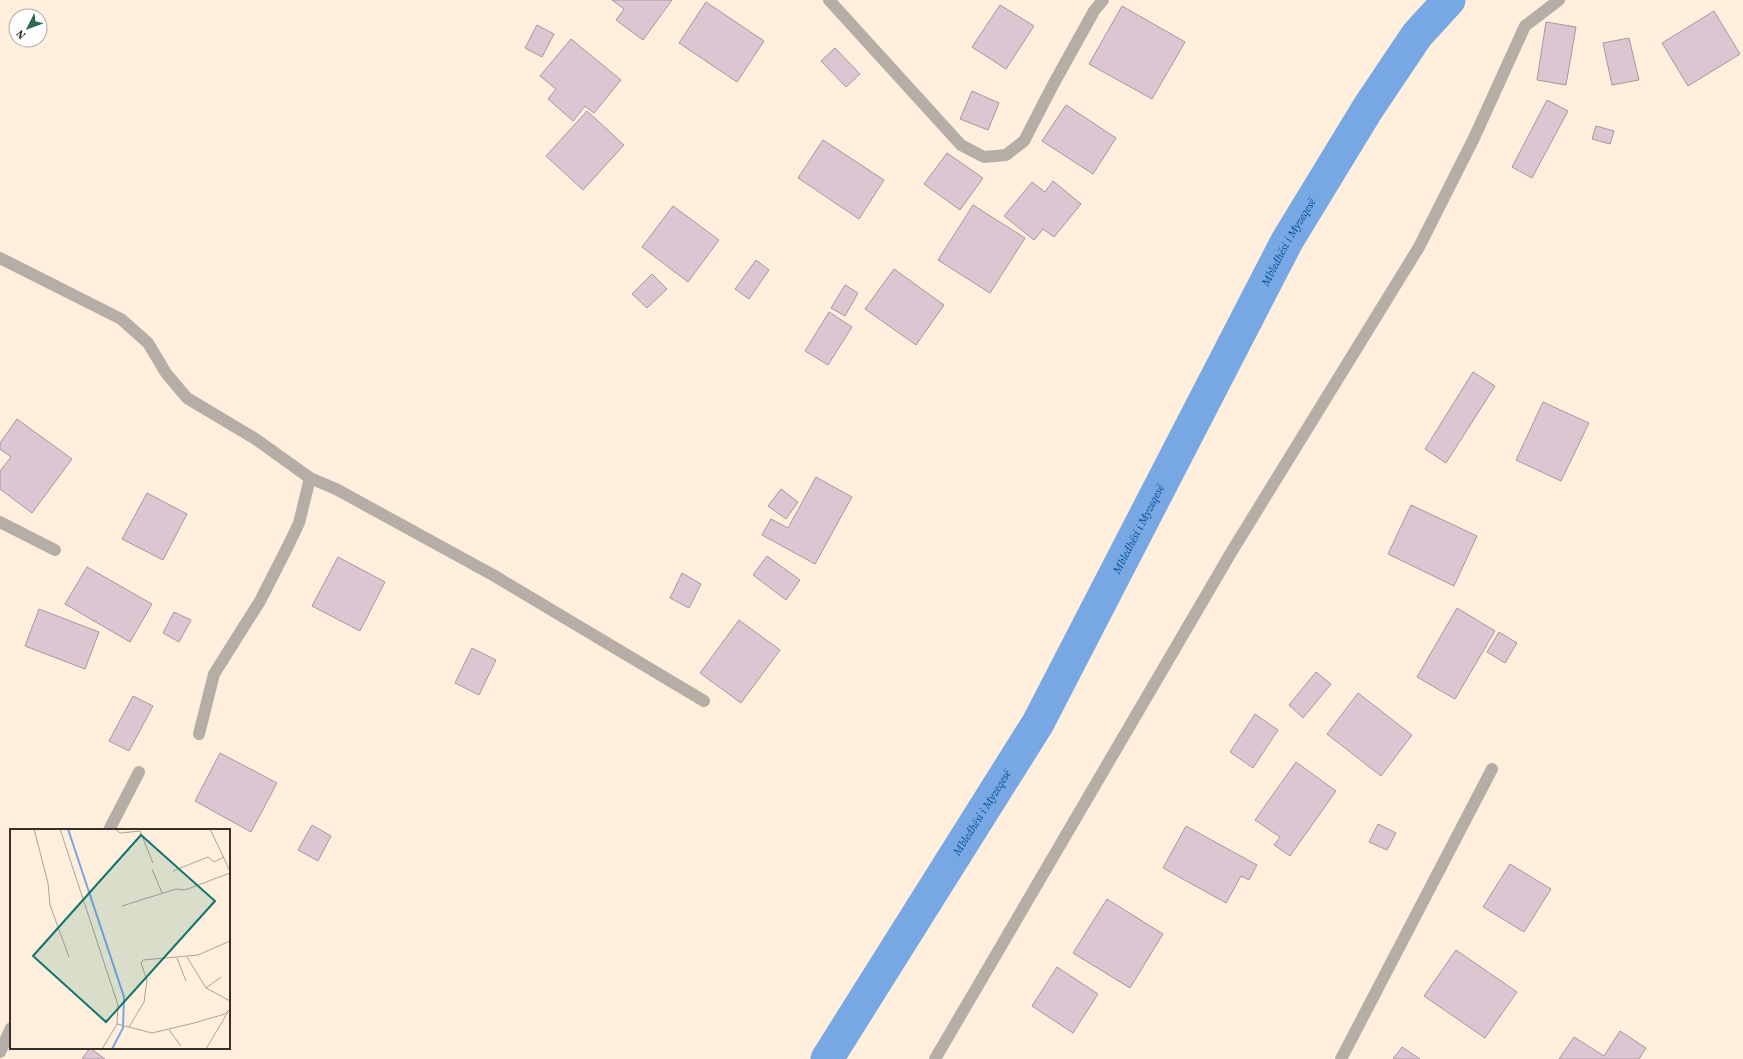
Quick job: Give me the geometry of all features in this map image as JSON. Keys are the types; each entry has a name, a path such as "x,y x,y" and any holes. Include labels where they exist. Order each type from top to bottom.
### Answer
{"street":[{"path":"829,0 961,145 984,157 1006,155 1024,142 1054,83 1094,11 1102,0"},
{"path":"935,1059 1232,551 1418,247 1474,138 1525,26 1559,0"},
{"path":"0,258 121,319 148,343 166,373 187,398 254,438 310,478 336,489 493,574 704,701"},
{"path":"199,734 214,674 260,601 287,548 298,523 310,478"},
{"path":"0,522 55,550"},
{"path":"1341,1059 1492,769"},
{"path":"110,829 139,772"},
{"path":"0,1052 10,1030"}],"building":[{"path":"612,0 672,0 643,40 616,20 624,9"},
{"path":"706,2 764,41 737,82 679,43"},
{"path":"1000,5 1034,26 1006,69 972,47"},
{"path":"1122,6 1185,42 1152,99 1089,64"},
{"path":"1714,11 1740,54 1688,86 1662,43"},
{"path":"1546,22 1576,27 1566,85 1537,80"},
{"path":"537,25 554,34 542,57 525,48"},
{"path":"1629,38 1639,80 1612,85 1603,43"},
{"path":"571,39 621,80 594,113 585,106 573,121 548,99 556,89 540,76"},
{"path":"835,48 860,74 846,87 821,61"},
{"path":"972,91 999,103 988,130 960,119"},
{"path":"1547,100 1568,111 1532,178 1512,167"},
{"path":"1066,105 1116,138 1093,174 1042,141"},
{"path":"587,111 624,145 583,190 546,156"},
{"path":"1596,126 1614,131 1610,144 1592,139"},
{"path":"823,140 884,180 859,219 798,178"},
{"path":"947,153 983,178 960,210 924,184"},
{"path":"1053,181 1081,204 1054,237 1043,229 1034,240 1004,216 1032,182 1045,192"},
{"path":"973,205 1025,238 990,293 938,260"},
{"path":"673,206 719,240 688,282 642,247"},
{"path":"756,260 769,270 749,299 735,289"},
{"path":"894,269 944,305 916,345 865,309"},
{"path":"652,274 667,289 647,308 632,294"},
{"path":"845,285 858,293 845,316 831,308"},
{"path":"829,312 852,327 828,365 805,351"},
{"path":"1473,372 1495,386 1446,463 1425,449"},
{"path":"1543,402 1589,423 1561,481 1516,460"},
{"path":"17,419 72,459 32,513 0,489 0,471 11,457 0,449 0,443"},
{"path":"816,477 852,497 815,564 762,535 771,519 788,528"},
{"path":"781,489 798,502 786,519 768,506"},
{"path":"147,493 187,514 163,560 122,539"},
{"path":"1411,505 1477,536 1454,586 1388,554"},
{"path":"767,556 800,580 786,600 753,575"},
{"path":"338,557 385,582 360,631 312,606"},
{"path":"87,567 152,604 130,642 65,604"},
{"path":"682,573 701,584 689,608 670,598"},
{"path":"1457,608 1495,631 1455,699 1417,677"},
{"path":"39,609 99,632 85,669 25,646"},
{"path":"174,612 191,620 179,642 163,633"},
{"path":"739,620 780,650 741,703 700,673"},
{"path":"1499,632 1517,643 1505,663 1487,652"},
{"path":"472,648 496,660 479,695 455,683"},
{"path":"1316,672 1331,684 1303,718 1289,705"},
{"path":"1358,693 1412,735 1381,776 1327,734"},
{"path":"133,696 153,706 129,751 109,741"},
{"path":"1255,714 1278,730 1253,768 1230,752"},
{"path":"220,753 277,783 251,832 195,801"},
{"path":"1296,762 1336,791 1290,856 1274,845 1280,837 1255,820"},
{"path":"1378,824 1396,833 1387,850 1369,842"},
{"path":"312,825 331,836 318,861 298,850"},
{"path":"1186,826 1257,865 1249,880 1241,876 1226,903 1163,868"},
{"path":"1510,864 1551,889 1524,932 1483,907"},
{"path":"1107,899 1163,934 1130,988 1073,953"},
{"path":"1456,950 1517,992 1485,1038 1424,996"},
{"path":"1057,967 1098,994 1073,1033 1032,1006"},
{"path":"1620,1031 1646,1048 1639,1059 1559,1059 1574,1037 1604,1056"},
{"path":"1402,1047 1420,1059 1393,1059"},
{"path":"89,1049 91,1049 105,1059 82,1059"}],"waterway":[{"name":"Mbledhësi i Myzeqesë","path":"827,1059 1038,723 1287,241 1368,108 1417,35 1449,0"}]}
